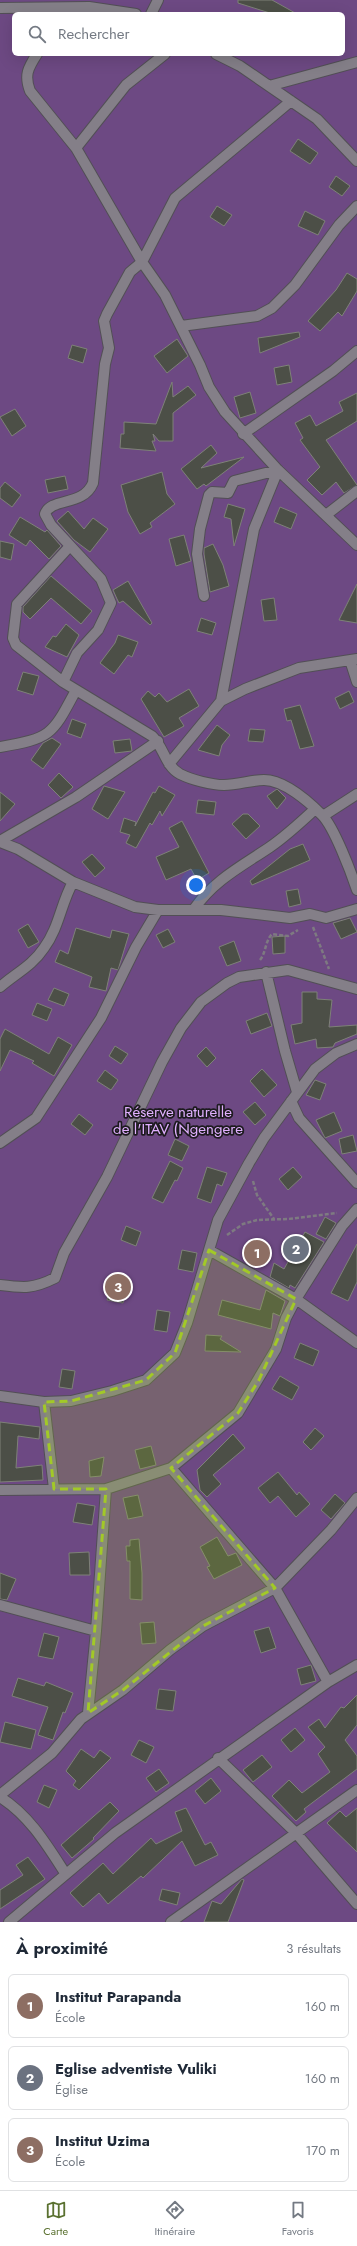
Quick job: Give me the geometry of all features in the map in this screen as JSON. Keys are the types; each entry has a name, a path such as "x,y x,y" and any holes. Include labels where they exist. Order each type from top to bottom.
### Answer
{"street":[{"path":"152,12 158,0"},
{"path":"0,8 60,11 89,4 127,12"},
{"path":"36,56 26,71 26,80 30,91 76,148 142,262 165,295 181,326 208,387 225,412 243,434 278,470 357,545"},
{"path":"76,148 126,85 162,56"},
{"path":"220,56 240,66 317,119 357,161"},
{"path":"269,86 357,62"},
{"path":"63,682 77,653 98,630 111,603 101,580 85,560 51,525 45,514 49,508 80,497 89,492 93,483 105,364 109,348 104,321 130,272 142,262 175,198 291,101"},
{"path":"181,326 257,316 272,308 285,297 339,225 357,206"},
{"path":"243,434 333,371 357,351"},
{"path":"204,596 197,554 200,529 209,495 212,492 228,493 234,481 278,470"},
{"path":"221,701 254,529 278,470"},
{"path":"326,515 357,491"},
{"path":"70,546 17,604 13,638 20,649 63,682 158,741 169,764 186,776 223,785 264,780 278,782 292,790 323,816 338,844 357,890"},
{"path":"169,764 221,701 245,689 299,668 354,660 357,682"},
{"path":"0,747 26,742 52,731 76,690"},
{"path":"0,841 76,797 158,741"},
{"path":"323,816 357,794"},
{"path":"194,909 204,894 233,870 276,843 314,810"},
{"path":"0,841 73,882 134,907 158,910 194,909 250,912 290,918 310,914 326,918 357,909"},
{"path":"0,987 28,967 45,947 59,920 65,896 73,882"},
{"path":"0,1143 36,1118 101,1018 136,947 158,910"},
{"path":"0,1285 25,1288 39,1286 55,1278 64,1253 107,1177 181,1028 201,1002 227,983 266,972 288,970 357,989"},
{"path":"266,972 285,1051 297,1092"},
{"path":"0,1396 44,1402 71,1401 112,1392 146,1380 174,1353 186,1323 218,1220 249,1163 264,1138 315,1069 336,1053 357,1044"},
{"path":"291,1101 299,1118 357,1183"},
{"path":"0,1490 106,1489 171,1468 238,1413 276,1349 286,1318 296,1298 330,1243 355,1210"},
{"path":"209,1250 296,1298 357,1343"},
{"path":"44,1402 54,1489"},
{"path":"171,1468 275,1588 328,1682"},
{"path":"88,1713 96,1631 106,1489"},
{"path":"65,1873 40,1835 10,1804 0,1796 52,1753 88,1713 123,1690 203,1626 275,1588 331,1530 357,1498"},
{"path":"0,1605 96,1631"},
{"path":"9,1922 65,1873 115,1833 164,1800 218,1758 328,1682 357,1665"},
{"path":"218,1758 296,1833 357,1904"},
{"path":"171,1922 357,1790"}],"path":[{"path":"252,975 264,956 269,937 272,934 292,936 298,931 302,916"},
{"path":"302,916 317,935 319,947 335,984"},
{"path":"249,1163 258,1195 274,1219"},
{"path":"213,1238 223,1237 243,1224 258,1220 355,1210"}],"highlighted area":[{"path":"209,1250 296,1299 259,1380 238,1413 171,1468 275,1588 203,1626 123,1690 88,1713 106,1489 54,1489 44,1402 71,1401 146,1380 175,1353"}],"green space":[{"name":"Réserve naturelle de l'ITAV (Ngengere","path":"0,0 357,0 357,1922 0,1922"}],"building":[{"path":"238,0 272,0 293,12 267,12 238,3"},
{"path":"298,139 318,153 310,164 290,151"},
{"path":"336,176 350,186 342,196 329,187"},
{"path":"217,206 232,215 224,226 210,217"},
{"path":"305,211 325,221 318,235 298,226"},
{"path":"347,273 357,279 357,291 342,316 338,312 320,331 308,321 336,290"},
{"path":"299,332 300,337 260,353 258,338"},
{"path":"177,339 188,356 167,373 154,356"},
{"path":"72,345 87,349 83,363 68,358"},
{"path":"289,365 292,382 277,385 274,368"},
{"path":"172,382 173,397 188,386 196,395 173,413 173,441 159,441 153,434 155,441 152,441 156,451 120,448 121,434 124,434 124,422 156,424"},
{"path":"250,392 256,413 240,418 234,397"},
{"path":"357,393 357,421 326,440 357,485 344,493 336,482 322,495 307,480 320,467 300,440 303,438 295,423 310,415 316,426 343,411 339,402"},
{"path":"15,409 26,426 12,436 0,417"},
{"path":"211,445 217,453 201,468 244,457 206,486 204,484 197,489 181,469"},
{"path":"162,472 167,494 175,504 150,523 152,527 140,534 128,512 121,485"},
{"path":"65,476 68,489 48,493 45,480"},
{"path":"5,482 21,495 12,507 0,498 0,488"},
{"path":"228,504 245,509 234,546 231,519 224,517"},
{"path":"280,507 297,514 291,529 274,522"},
{"path":"68,511 84,529 93,518 108,529 90,552 74,540 57,521"},
{"path":"20,517 45,532 47,530 61,546 49,559 30,540 26,546 9,535"},
{"path":"184,535 191,561 176,566 169,539"},
{"path":"0,541 14,544 11,560 0,557"},
{"path":"213,544 223,565 229,586 210,592 204,548"},
{"path":"51,576 92,611 81,624 51,598 30,619 23,612 23,607"},
{"path":"128,581 152,623 150,625 123,601 119,603 117,599 113,590"},
{"path":"357,584 357,623 339,620"},
{"path":"274,598 277,620 264,621 261,600"},
{"path":"201,618 216,623 212,635 197,631"},
{"path":"66,624 79,635 67,657 45,647 53,636 56,637"},
{"path":"118,635 138,642 132,657 128,655 114,674 100,663 115,643"},
{"path":"23,672 39,676 33,695 17,690"},
{"path":"189,689 199,706 179,718 184,726 164,737 141,699 148,691 155,697 159,693 167,702"},
{"path":"349,691 354,702 340,709 335,698"},
{"path":"300,705 314,746 300,749 291,720 287,721 284,709"},
{"path":"72,719 86,724 81,738 67,733"},
{"path":"217,725 230,735 222,745 219,756 198,750"},
{"path":"250,729 265,730 263,742 248,741"},
{"path":"52,738 61,744 43,769 31,760 43,743"},
{"path":"130,739 132,751 115,753 113,741"},
{"path":"59,773 73,787 61,798 48,785"},
{"path":"104,786 125,792 108,819 92,809"},
{"path":"159,786 175,795 162,816 160,811 152,825 150,823 136,848 126,843 130,835 120,832 124,818 136,822 135,826 153,792 155,793"},
{"path":"277,789 286,798 277,809 267,796"},
{"path":"0,792 15,804 0,821"},
{"path":"198,800 216,802 214,815 196,813"},
{"path":"243,814 248,814 260,826 246,839 232,824"},
{"path":"182,821 209,873 197,880 191,869 166,880 156,857 179,847 169,828"},
{"path":"303,844 310,860 252,885 250,881 290,849"},
{"path":"92,854 105,868 95,877 82,862"},
{"path":"298,889 301,904 289,907 286,891"},
{"path":"350,918 357,932 341,939 333,923"},
{"path":"28,924 39,942 28,948 18,930"},
{"path":"76,928 110,938 112,930 129,934 118,970 111,968 106,991 89,987 92,977 55,962 60,950 68,954"},
{"path":"168,929 175,942 163,948 156,935"},
{"path":"285,936 285,953 273,954 272,937"},
{"path":"234,941 241,961 227,966 219,947"},
{"path":"54,988 69,994 64,1006 48,1000"},
{"path":"302,992 317,992 317,999 332,1000 329,1027 357,1025 357,1034 335,1043 333,1047 317,1048 316,1039 295,1044 291,1025 302,1023"},
{"path":"37,1003 52,1009 47,1021 32,1015"},
{"path":"267,1013 272,1026 251,1034 246,1021"},
{"path":"5,1029 49,1054 58,1037 72,1045 54,1076 32,1063 34,1061 10,1050 0,1071 0,1039"},
{"path":"115,1046 128,1054 121,1064 109,1056"},
{"path":"206,1047 216,1058 207,1067 197,1056"},
{"path":"262,1069 277,1085 264,1097 250,1081"},
{"path":"105,1070 118,1080 111,1090 97,1081"},
{"path":"315,1080 326,1084 320,1100 306,1095"},
{"path":"255,1102 266,1115 255,1125 243,1112"},
{"path":"334,1112 342,1131 325,1138 316,1120"},
{"path":"79,1114 93,1125 85,1135 71,1124"},
{"path":"353,1135 357,1151 342,1154 339,1139"},
{"path":"175,1139 189,1146 182,1161 168,1155"},
{"path":"170,1161 183,1168 177,1181 175,1180 163,1203 152,1198"},
{"path":"207,1167 227,1173 222,1186 217,1184 211,1203 197,1198"},
{"path":"293,1167 302,1177 288,1190 279,1179"},
{"path":"325,1217 336,1223 326,1239 316,1234"},
{"path":"126,1226 141,1232 136,1246 121,1240"},
{"path":"305,1232 324,1242 295,1288 290,1285 289,1288 270,1277 274,1263 284,1269"},
{"path":"357,1244 357,1282 348,1301 331,1293"},
{"path":"182,1250 197,1253 193,1272 178,1269"},
{"path":"112,1278 128,1281 123,1303 107,1300"},
{"path":"266,1290 285,1301 280,1316 273,1313 271,1329 218,1315 222,1300 260,1310"},
{"path":"157,1310 170,1312 167,1332 154,1330"},
{"path":"206,1335 222,1336 220,1339 241,1352 205,1351"},
{"path":"300,1343 319,1351 313,1366 294,1358"},
{"path":"62,1369 75,1371 72,1389 59,1387"},
{"path":"280,1376 299,1387 292,1400 272,1389"},
{"path":"0,1422 40,1427 39,1439 18,1436 16,1468 42,1465 43,1480 0,1482"},
{"path":"315,1428 324,1436 311,1450 303,1442"},
{"path":"233,1434 245,1448 213,1475 221,1484 207,1497 200,1490 197,1470"},
{"path":"151,1446 156,1465 140,1469 135,1450"},
{"path":"104,1457 101,1476 90,1477 89,1461"},
{"path":"278,1472 297,1495 299,1492 310,1504 296,1517 278,1496 270,1503 258,1488"},
{"path":"335,1494 345,1503 331,1519 321,1510"},
{"path":"138,1495 143,1516 128,1519 123,1498"},
{"path":"77,1503 95,1506 92,1525 73,1522"},
{"path":"217,1537 228,1556 236,1553 242,1565 214,1579 207,1567 210,1566 200,1547"},
{"path":"139,1539 142,1573 142,1600 130,1599 130,1561 127,1561 126,1546 130,1546 130,1540"},
{"path":"89,1552 90,1575 70,1575 69,1553"},
{"path":"0,1573 16,1579 7,1600 0,1599"},
{"path":"154,1622 156,1643 142,1644 140,1623"},
{"path":"269,1627 276,1648 261,1653 254,1631"},
{"path":"44,1633 59,1637 53,1659 38,1656"},
{"path":"311,1665 316,1681 301,1685 297,1669"},
{"path":"18,1678 44,1686 46,1682 73,1693 65,1713 63,1712 53,1740 38,1735 48,1707 12,1696"},
{"path":"159,1689 176,1691 173,1711 156,1709"},
{"path":"357,1695 357,1725 345,1740 357,1756 357,1769 304,1809 306,1812 296,1821 272,1796 289,1780 302,1793 330,1772 318,1754 325,1747 308,1727 319,1719 325,1728 341,1707 344,1708"},
{"path":"5,1722 36,1730 31,1749 0,1742"},
{"path":"295,1728 305,1740 291,1752 281,1740"},
{"path":"139,1740 154,1747 146,1763 131,1755"},
{"path":"81,1749 94,1758 100,1750 111,1758 79,1790 73,1785 76,1781 66,1771"},
{"path":"262,1755 272,1767 253,1782 243,1770"},
{"path":"159,1769 169,1783 156,1792 146,1778"},
{"path":"211,1778 221,1791 205,1804 195,1791"},
{"path":"44,1785 57,1790 49,1808 37,1802"},
{"path":"110,1802 119,1811 93,1838 94,1839 72,1858 61,1845"},
{"path":"186,1808 205,1845 211,1842 218,1855 195,1866 182,1841 143,1878 141,1876 108,1904 99,1893 83,1907 70,1893 103,1863 113,1874 151,1838 156,1844 182,1831 175,1812"},
{"path":"357,1808 357,1852 327,1823 340,1811 346,1817"},
{"path":"28,1857 45,1879 0,1909 0,1890 23,1875 16,1865"},
{"path":"242,1879 244,1880 228,1922 204,1922 212,1901 221,1904"},
{"path":"162,1889 180,1893 177,1905 159,1900"}],"place":[{"name":"Eglise adventiste Vuliki","path":"296,1249"},
{"name":"Institut Parapanda","path":"257,1253"},
{"name":"Institut Uzima","path":"118,1287"}]}
